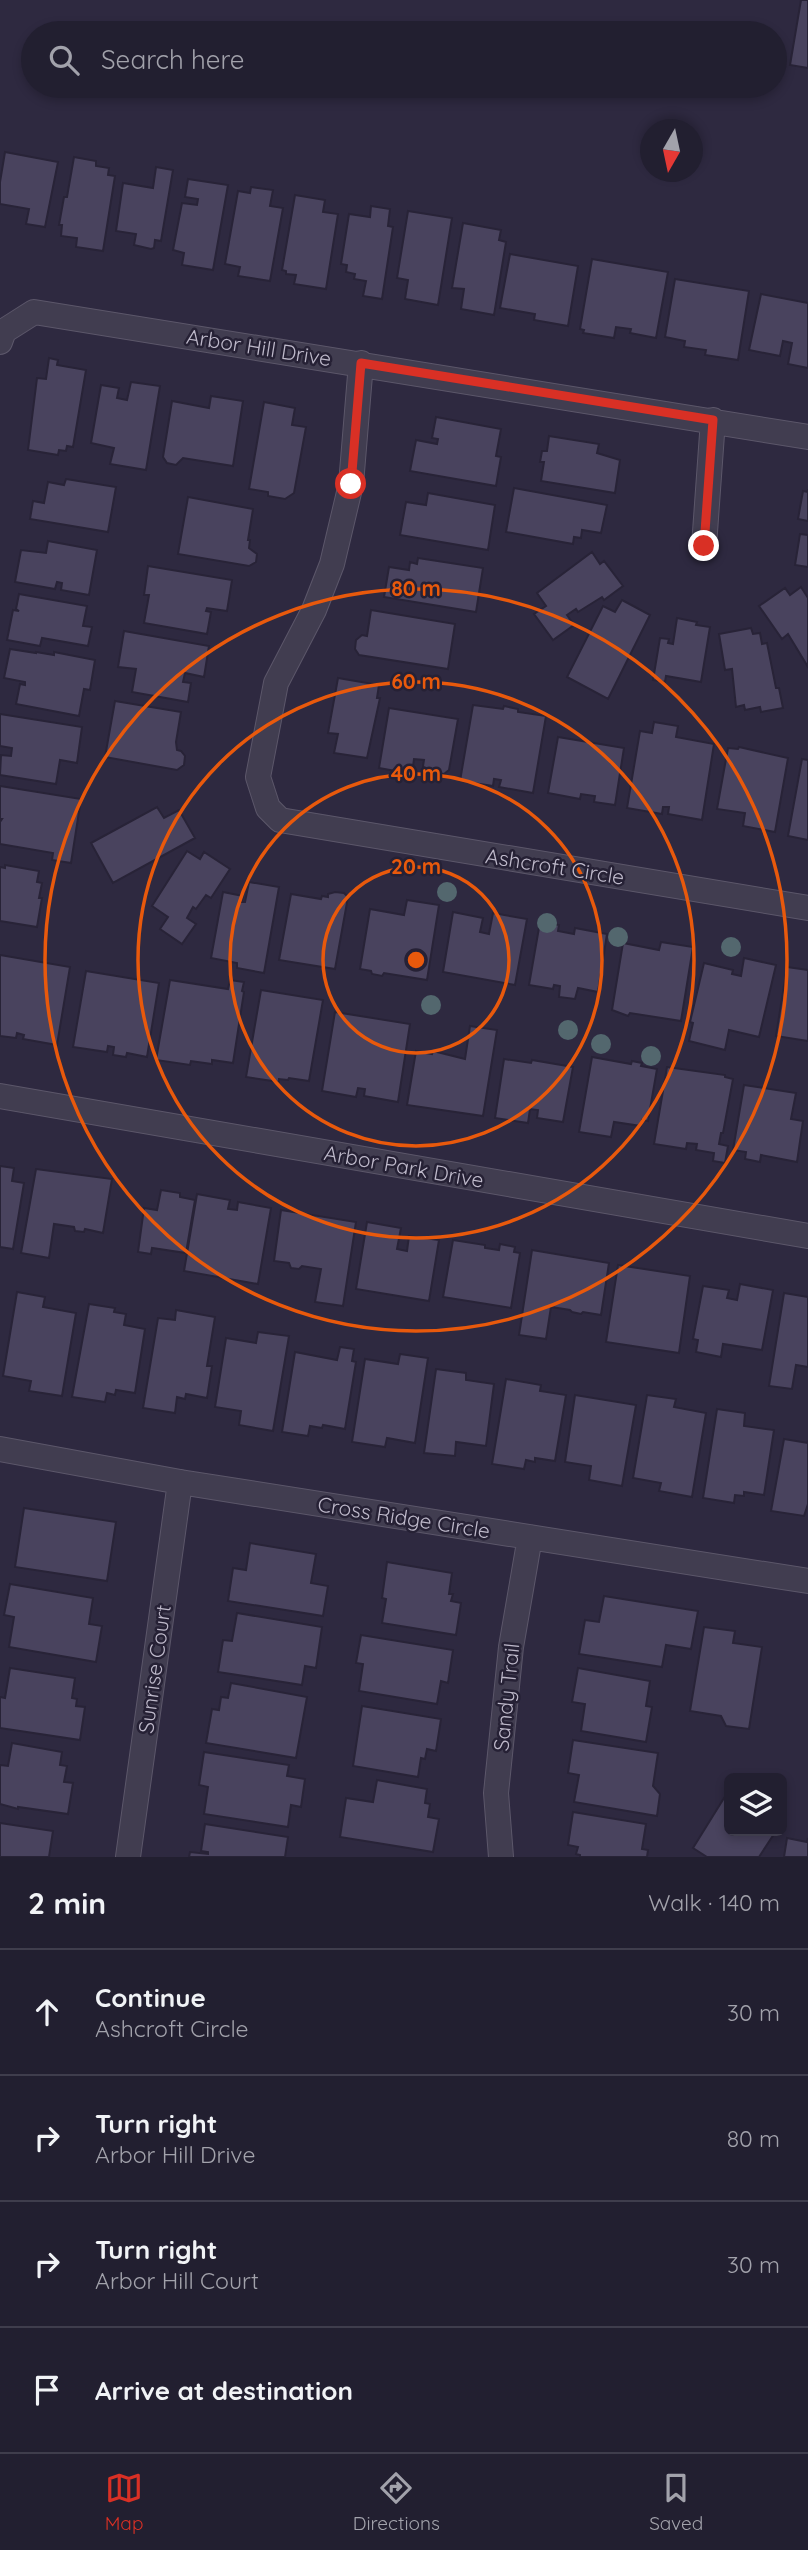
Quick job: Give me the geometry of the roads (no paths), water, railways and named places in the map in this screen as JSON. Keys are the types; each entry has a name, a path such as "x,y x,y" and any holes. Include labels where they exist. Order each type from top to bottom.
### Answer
{"street":[{"name":"Arbor Hill Drive","path":"2,337 34,312 808,437"},
{"name":"Ashcroft Circle","path":"361,363 351,484 332,564 314,610 276,683 258,777 268,808 280,820 808,908"},
{"path":"704,546 713,420"},
{"name":"Arbor Park Drive","path":"0,1096 808,1236"},
{"name":"Cross Ridge Circle","path":"0,1449 180,1482 808,1581"},
{"name":"Sunrise Court","path":"128,1857 180,1482"},
{"name":"Sandy Trail","path":"501,1857 496,1793 511,1647 530,1537"}]}
